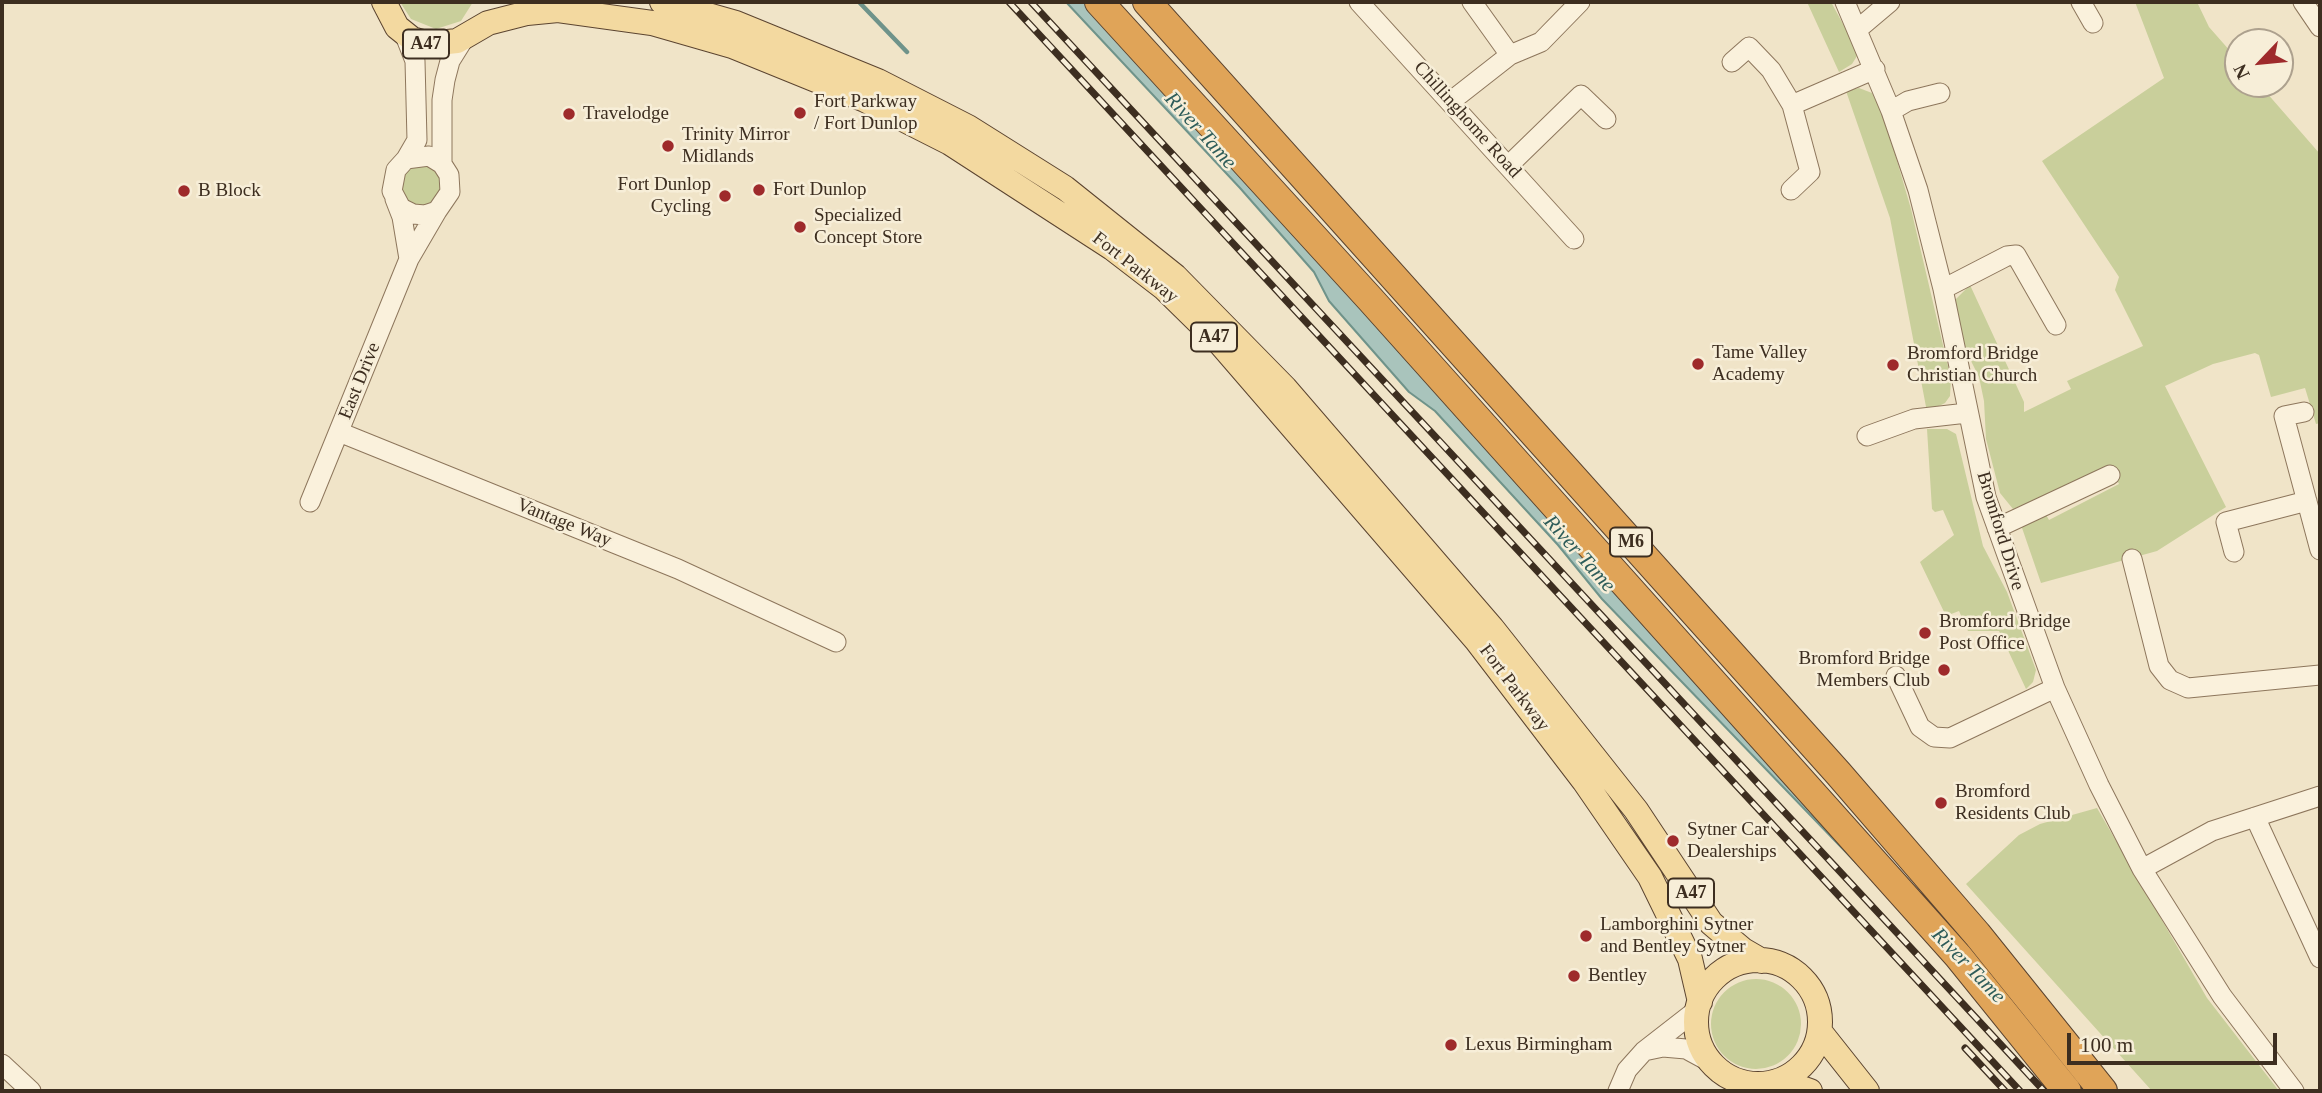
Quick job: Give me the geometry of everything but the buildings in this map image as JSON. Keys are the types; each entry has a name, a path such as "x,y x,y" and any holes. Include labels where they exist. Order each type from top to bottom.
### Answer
{"highway":[{"name":"M6","path":"1099,2 1371,300 1958,956 2067,1091"},
{"name":"M6","path":"1147,2 1838,773 1985,944 2103,1091"}],"main road":[{"name":"A47","path":"470,33 490,2"},
{"name":"Fort Parkway","path":"662,2 736,23 878,81 968,127 1065,188 1175,275 1285,388 1500,638 1636,810 1711,923 1743,950 1762,961 1786,967 1808,985 1817,1003 1822,1033 1867,1091"},
{"name":"A47","path":"382,5 404,33"},
{"name":"Fort Parkway","path":"404,33 420,42 438,45 527,13 558,10 652,23 732,46 865,100 950,143 1056,209 1164,288 1236,360 1477,640 1584,781 1650,877 1674,921 1690,959 1699,1005 1696,1030 1710,1062"},
{"path":"1699,1005 1708,986 1727,969 1747,962 1762,961"},
{"path":"1770,1083 1800,1068 1822,1033"},
{"path":"1710,1062 1735,1079 1756,1084 1793,1085 1810,1091"}],"street":[{"name":"Chillinghome Road","path":"1359,2 1574,239"},
{"path":"1472,2 1510,55"},
{"path":"1450,102 1510,55 1541,42 1580,2"},
{"name":"Bromford Drive","path":"1845,2 1875,69 1919,190 1943,289 1986,497 2055,688 2099,785 2142,869 2222,996 2294,1091"},
{"path":"1858,29 1889,2"},
{"path":"2081,2 2093,23"},
{"path":"2303,2 2320,27"},
{"path":"404,33 415,61 417,140 393,176 394,198 402,217 409,259"},
{"path":"394,198 401,208 412,214 425,215 437,211 450,192 449,175 442,164 442,100 450,61 470,33"},
{"path":"1732,62 1749,47 1771,70 1791,105 1810,172 1791,190"},
{"path":"1791,105 1875,69"},
{"path":"1891,111 1908,101 1940,93"},
{"path":"1508,166 1581,95 1606,119"},
{"path":"406,159 421,155 442,164"},
{"name":"East Drive","path":"310,502 409,259 437,211"},
{"path":"1943,289 2007,256 2016,255 2057,325"},
{"path":"2304,412 2284,416 2320,550"},
{"path":"1867,436 1914,419 1967,413"},
{"name":"Vantage Way","path":"339,432 678,569 787,616 836,642"},
{"path":"1997,528 2110,475"},
{"path":"2234,552 2226,522 2307,501"},
{"path":"2132,559 2159,666 2171,680 2189,688 2320,675"},
{"path":"1896,676 1920,727 1934,737 1942,738 1950,738 2055,688"},
{"path":"2142,869 2212,831 2320,796"},
{"path":"2255,817 2320,958"},
{"path":"1618,1091 1627,1070 1644,1051 1699,1005"},
{"path":"1644,1051 1663,1047 1686,1049 1710,1062"},
{"path":"2,1064 31,1091"}],"green space":[{"path":"400,2 473,2 461,21 436,29 411,19"},
{"path":"1807,2 1831,2 1854,44 1857,56 1852,64 1839,72"},
{"path":"2135,2 2197,2 2209,27 2224,44 2224,98 2271,98 2320,154 2320,423 2316,424 2305,388 2271,397 2259,355 2255,353 2213,364 2165,386 2226,507 2157,551 2041,583 2021,525 2045,513 2049,520 2119,484 2112,470 2013,509 2000,493 1986,439 1984,401 1979,377 1963,345 1951,304 1970,285 2024,402 2024,412 2071,389 2067,381 2143,346 2115,290 2119,277 2042,161 2164,78"},
{"path":"1859,88 1872,93 1884,116 1911,209 1951,379 1950,396 1945,403 1927,412 1890,218 1846,91"},
{"path":"421,165 429,166 435,171 440,177 440,193 435,199 429,204 421,205 413,204 407,199 402,193 401,185 402,177 407,171 413,166"},
{"path":"1927,429 1947,429 1956,434 1983,546 2007,592 2036,670 2033,682 2026,689 1999,631 1968,631 1959,611 1946,616 1920,562 1954,535 1943,510 1935,512 1932,509"},
{"path":"2097,808 2207,998 2279,1091 2152,1091 1966,884 2019,835 2040,824"},
{"path":"1756,979 1773,983 1788,992 1797,1007 1801,1024 1797,1041 1788,1056 1773,1065 1756,1069 1739,1065 1724,1056 1715,1041 1711,1024 1715,1007 1724,992 1739,983"}],"water":[{"name":"River Tame","path":"1066,2 1098,2 1968,952 2107,1091 2076,1091 1602,599 1558,545 1435,411 1409,392 1329,301 1314,272 1240,188"}],"waterway":[{"path":"859,2 907,52"}],"railway":[{"path":"1009,2 2020,1091"},
{"path":"1031,2 2044,1091"},
{"path":"1965,1048 2005,1091"}],"place":[{"name":"Fort Parkway / Fort Dunlop","path":"800,113"},
{"name":"Travelodge","path":"569,114"},
{"name":"Trinity Mirror Midlands","path":"668,146"},
{"name":"Fort Dunlop","path":"759,190"},
{"name":"B Block","path":"184,191"},
{"name":"Fort Dunlop Cycling","path":"725,196"},
{"name":"Specialized Concept Store","path":"800,227"},
{"name":"Tame Valley Academy","path":"1698,364"},
{"name":"Bromford Bridge Christian Church","path":"1893,365"},
{"name":"Bromford Bridge Post Office","path":"1925,633"},
{"name":"Bromford Bridge Members Club","path":"1944,670"},
{"name":"Bromford Residents Club","path":"1941,803"},
{"name":"Sytner Car Dealerships","path":"1673,841"},
{"name":"Lamborghini Sytner and Bentley Sytner","path":"1586,936"},
{"name":"Bentley","path":"1574,976"},
{"name":"Lexus Birmingham","path":"1451,1045"}]}
